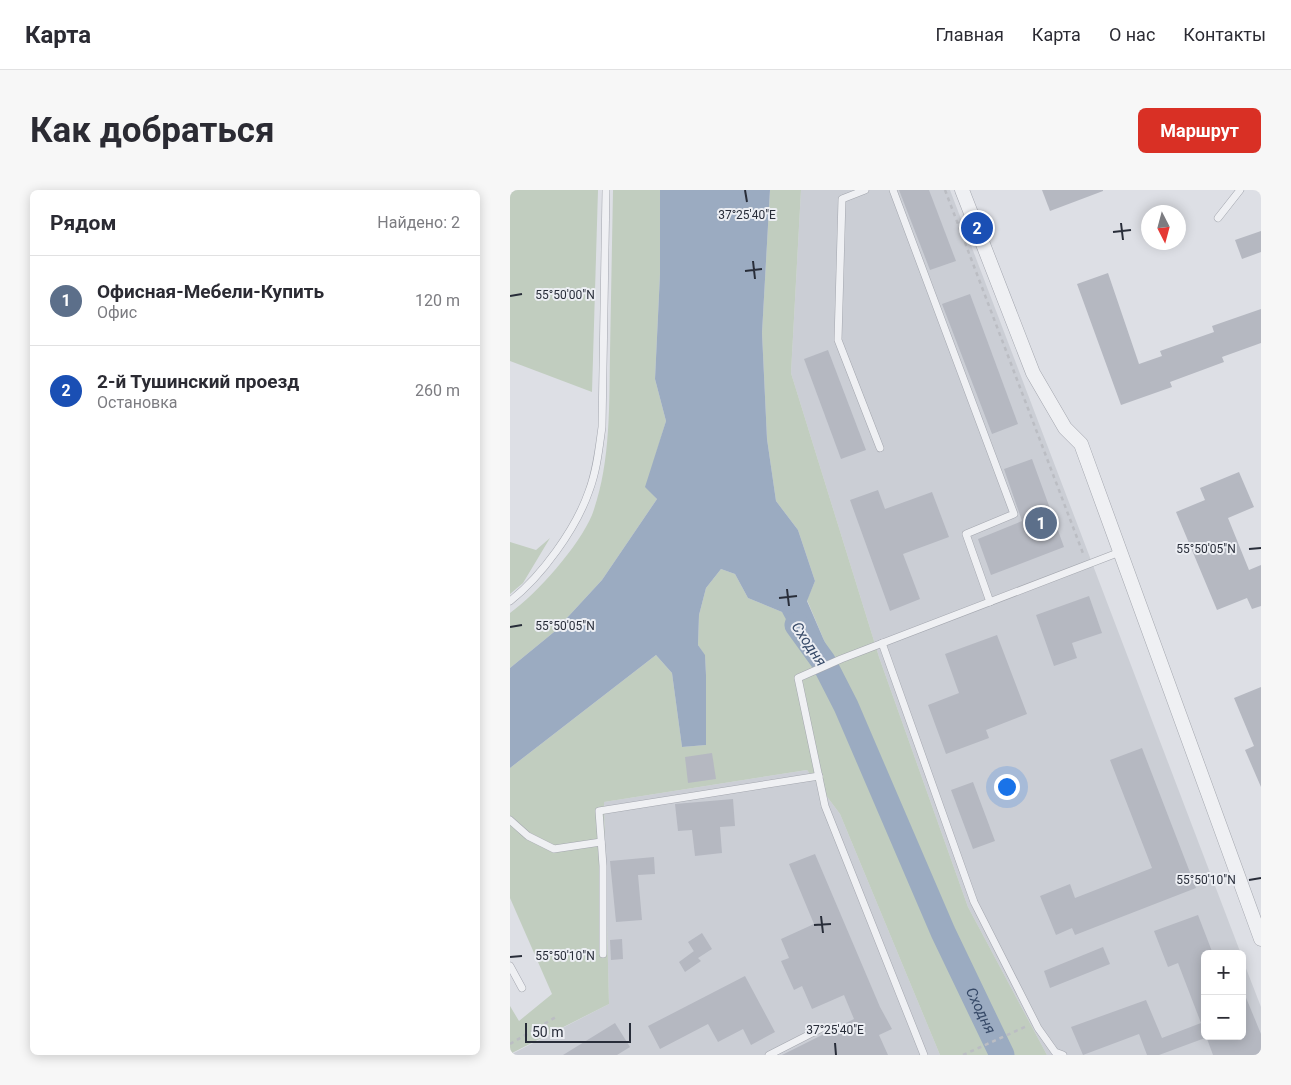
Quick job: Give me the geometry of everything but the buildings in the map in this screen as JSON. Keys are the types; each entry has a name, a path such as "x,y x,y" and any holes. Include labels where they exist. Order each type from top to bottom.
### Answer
{"street":[{"path":"962,190 1033,373 1065,428 1081,444 1261,939"}],"lane":[{"path":"510,602 523,591 553,554 577,518 590,491 599,454 602,427 606,190"},
{"path":"865,190 842,199 838,340 880,448"},
{"path":"894,190 1014,514 966,534 990,602"},
{"path":"1218,218 1240,190"},
{"path":"924,1055 825,806 798,678 841,659 1120,552"},
{"path":"882,643 974,902 1038,1028 1055,1052 1063,1055"},
{"path":"603,954 599,810 819,776"},
{"path":"510,820 528,836 554,849 601,842"},
{"path":"510,966 522,988"},
{"path":"769,1055 822,1028"}],"path":[{"path":"945,190 1087,564"},
{"path":"510,1044 556,1017"},
{"path":"964,1054 1022,1028"}],"shaded area":[{"path":"801,190 950,190 1239,950 1201,950 1201,1040 1246,1040 1246,968 1261,1007 1261,1055 1047,1055 968,907 879,657 791,373"},
{"path":"807,770 840,814 940,1055 510,1055 609,1004 604,802"}],"green space":[{"path":"510,190 598,190 592,392 510,361"},
{"path":"613,190 660,190 660,274 655,379 666,421 646,487 657,499 602,580 554,632 510,668 510,613 544,582 578,541 592,515 603,476 609,414"},
{"path":"770,190 801,190 791,373 879,657 968,907 1047,1055 940,1055 840,814 807,770 604,802 609,1004 510,1054 510,1006 519,1021 552,994 510,898 510,768 656,655 672,673 682,747 706,745 705,656 698,645 699,615 706,588 721,569 735,574 748,598 782,612 826,645 807,600 815,581 798,530 776,501 767,439 762,333"},
{"path":"550,538 523,583 510,594 510,542 536,550"}],"water":[{"path":"660,190 770,190 762,333 767,439 776,501 798,530 815,581 807,601 826,645 807,658 782,612 748,598 735,574 721,569 706,588 699,615 698,645 705,655 706,745 682,747 672,673 656,655 510,768 510,668 554,632 602,580 657,499 645,487 666,421 655,379 660,274"}],"waterway":[{"name":"Сходня","path":"797,625 823,661 846,706 943,932 1002,1055"}],"place":[{"name":"2-й Тушинский проезд","path":"977,228"},
{"name":"Офисная-Мебели-Купить","path":"1041,523"}]}
